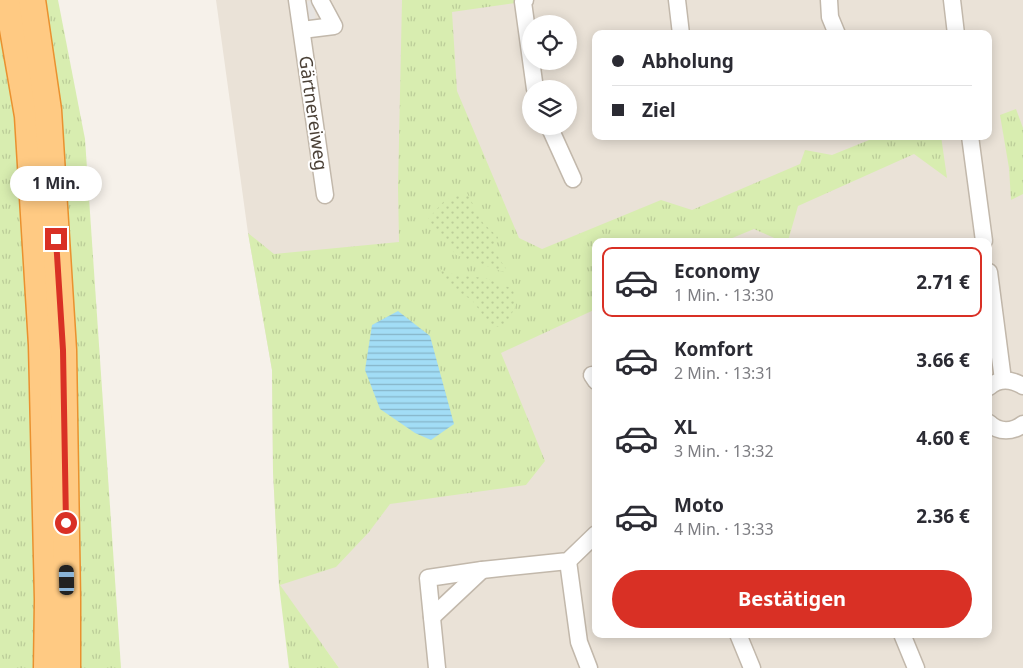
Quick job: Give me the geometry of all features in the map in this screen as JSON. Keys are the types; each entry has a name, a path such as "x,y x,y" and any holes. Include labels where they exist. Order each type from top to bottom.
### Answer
{"highway":[{"path":"8,0 28,116 42,345 48,600 47,668"},
{"path":"32,0 48,110 62,341 67,668"}],"street":[{"name":"Gärtnereiweg","path":"297,0 325,195"},
{"name":"Gärtnereiweg","path":"302,30 334,26 320,0"},
{"path":"525,0 523,2 533,80"},
{"path":"676,0 680,30"},
{"path":"829,0 830,17 835,30"},
{"path":"952,0 956,30"},
{"path":"553,135 573,179"},
{"path":"971,140 984,238"},
{"path":"992,320 996,384 1013,381 1023,386"},
{"path":"992,425 1000,430 1015,431"},
{"path":"437,668 428,578 568,561 592,538"},
{"path":"568,561 579,642 589,668"},
{"path":"432,617 482,570"},
{"path":"740,638 752,668"},
{"path":"904,638 916,668"}],"shaded area":[{"path":"216,0 1023,0 1023,668 339,668 279,585 273,472 272,370 248,233"},
{"path":"313,0 316,21 307,22 304,2"}],"green space":[{"path":"0,0 58,0 85,139 121,668 0,668"},
{"path":"402,0 525,0 523,2 452,12 457,91 519,238 542,249 661,200 692,210 800,164 805,150 832,155 869,140 942,140 947,178 914,154 798,206 789,238 774,238 754,229 732,238 592,238 592,311 501,353 545,461 526,485 390,504 369,532 336,567 280,585 339,668 289,668 279,585 273,472 272,370 248,233 274,254 399,242 398,187"},
{"path":"1016,109 1023,128 1023,194 1011,200 1009,168 1000,115"},
{"path":"467,193 483,223 498,237 494,250 509,274 456,255 428,219 445,200"},
{"path":"440,269 455,275 485,278 513,289 516,305 506,325 497,327 488,322 472,300 455,290 445,281"}],"water":[{"path":"398,311 430,336 454,424 431,440 415,433 380,409 365,370 372,325"}],"route":[{"path":"56,239 63,350 66,523"}]}
